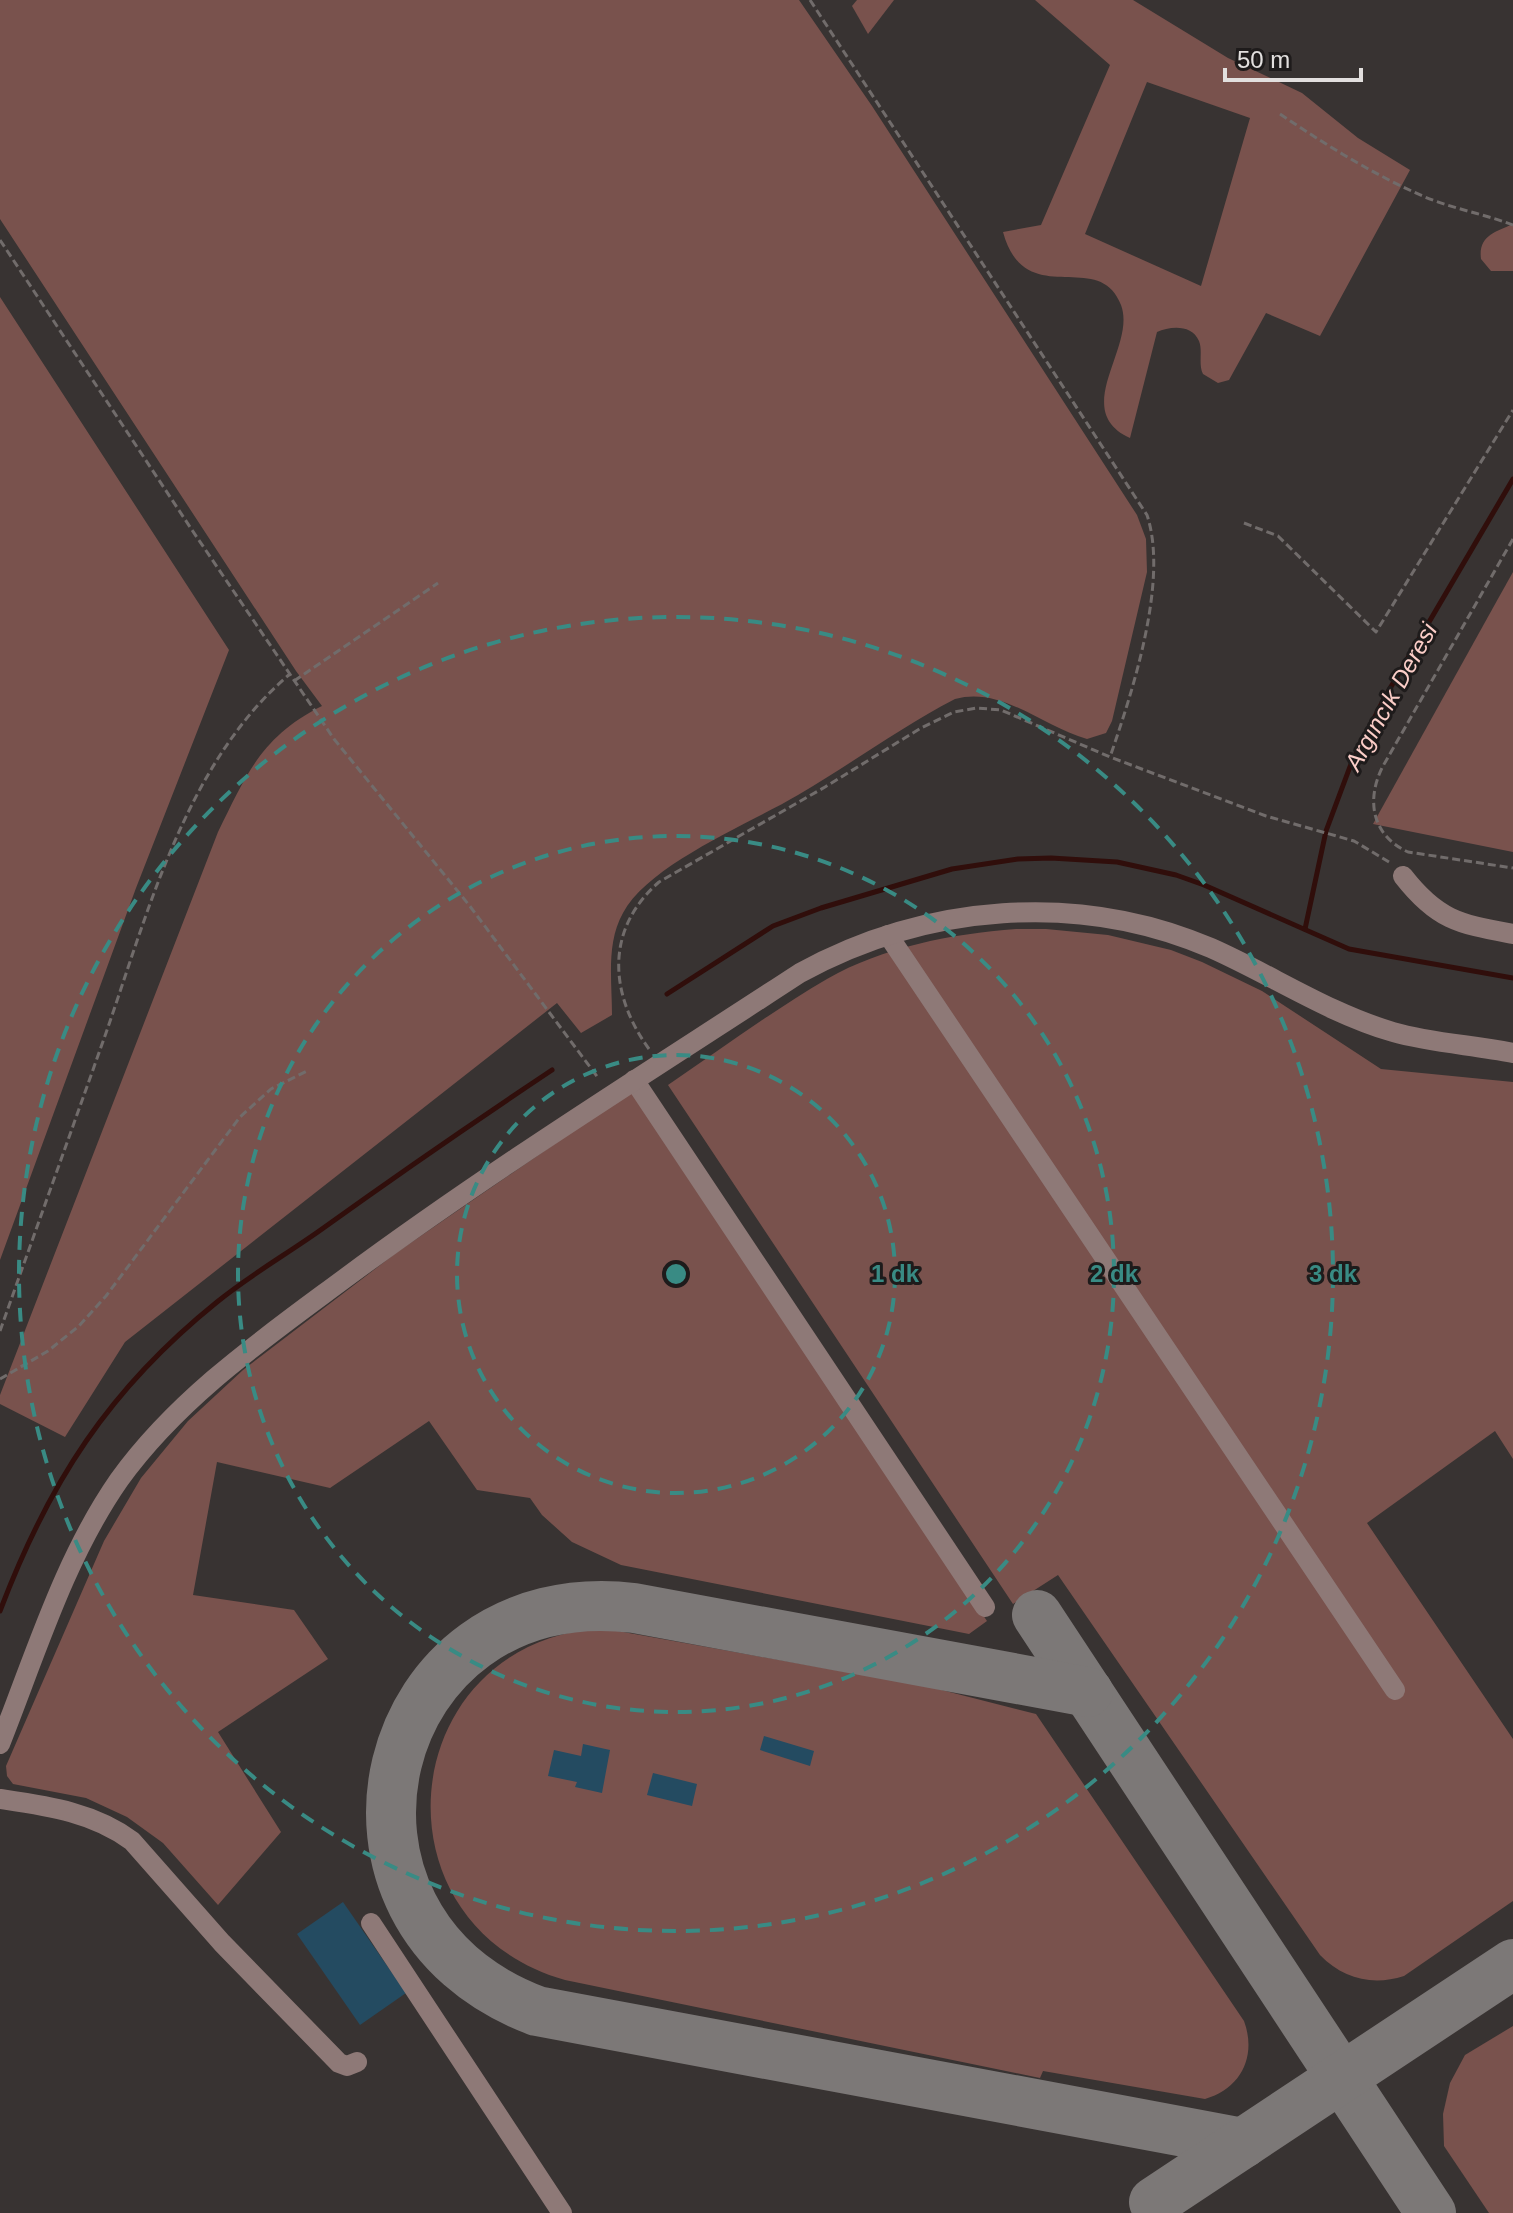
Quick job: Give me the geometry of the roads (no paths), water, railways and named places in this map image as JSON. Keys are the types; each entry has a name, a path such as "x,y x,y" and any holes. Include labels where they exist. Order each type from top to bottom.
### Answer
{"lane":[{"path":"1403,876 1422,899 1448,918 1463,925 1513,934"},
{"path":"0,1744 85,1537 118,1482 154,1436 193,1398 298,1313 486,1179 800,973 845,950 949,918 992,913 1052,913 1115,919 1208,947 1322,1004 1395,1033 1513,1053"},
{"path":"888,935 1395,1690"},
{"path":"634,1080 985,1607"},
{"path":"0,1799 84,1815 117,1830 132,1841 222,1943 339,2063 347,2066 357,2062"},
{"path":"371,1923 562,2213"}],"waterway":[{"name":"Argıncık Deresi","path":"1305,929 1326,831 1351,764 1385,697 1513,479"},
{"path":"667,994 773,926 821,908 952,869 1018,859 1051,858 1117,862 1176,875 1349,949 1513,978"},
{"path":"0,1611 39,1521 62,1479 86,1441 144,1369 179,1335 242,1283 552,1070"}]}
